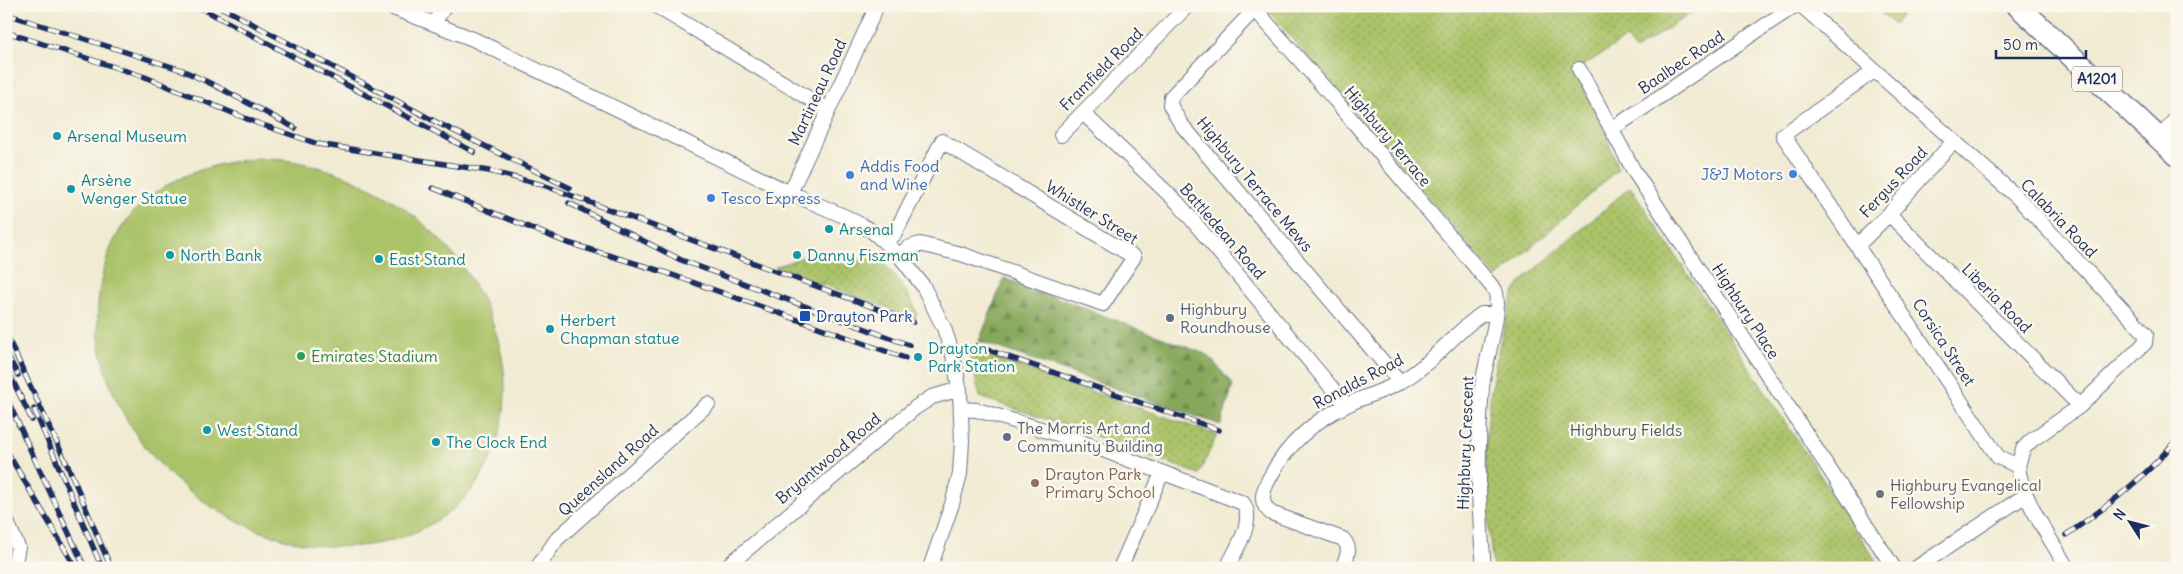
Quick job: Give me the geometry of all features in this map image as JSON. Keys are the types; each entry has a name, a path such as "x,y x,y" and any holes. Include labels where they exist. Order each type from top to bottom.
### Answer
{"main road":[{"name":"A1201","path":"2018,6 2172,147"}],"street":[{"path":"388,6 472,39 790,193 860,224 899,255 923,286 944,328 953,355 962,408 962,462 957,487 930,568"},
{"path":"434,23 445,6"},
{"path":"656,6 828,110"},
{"name":"Martineau Road","path":"790,193 877,6"},
{"name":"Framfield Road","path":"1061,134 1187,6"},
{"name":"Baalbec Road","path":"1612,129 1794,6"},
{"name":"Calabria Road","path":"1802,6 2017,198 2146,334 2145,342 2080,406 2032,440 2023,449 2018,466"},
{"name":"Highbury Terrace","path":"1254,8 1323,86 1495,290"},
{"name":"Highbury Terrace Mews","path":"1254,8 1171,97 1170,105 1181,124 1400,382"},
{"name":"Highbury Place","path":"1579,69 1644,187 1894,568"},
{"name":"Corsica Street","path":"1874,71 1783,134 1998,457 2018,466"},
{"name":"Battledean Road","path":"1083,113 1178,203 1346,405"},
{"path":"2172,147 2177,122"},
{"name":"Whistler Street","path":"894,235 942,141 1134,257 1103,304 961,254 920,244 908,248 899,255"},
{"name":"Fergus Road","path":"1858,245 1889,214 1954,141"},
{"name":"Liberia Road","path":"1889,214 2080,406"},
{"name":"Highbury Crescent","path":"1484,568 1479,496 1482,387 1496,314 1497,300 1495,290"},
{"name":"Ronalds Road","path":"1342,568 1349,550 1348,544 1343,539 1271,513 1264,504 1263,492 1283,455 1302,433 1346,405 1400,382 1482,314 1496,314"},
{"name":"Bryantwood Road","path":"725,568 915,408 932,397 960,389"},
{"name":"Queensland Road","path":"537,568 557,540 708,404"},
{"path":"962,408 978,410 1071,438 1237,500 1248,510 1248,521 1227,568"},
{"path":"2018,466 2019,478 2026,495 2067,568"},
{"path":"1120,568 1162,473"},
{"path":"1916,568 2026,495"},
{"path":"6,520 18,547 14,568"}],"green space":[{"path":"1264,6 1702,6 1635,50 1626,38 1574,72 1603,125 1618,169 1497,278"},
{"path":"1873,6 1910,6 1894,24"},
{"name":"Emirates Stadium","path":"253,159 299,162 342,175 383,194 422,223 447,247 468,275 485,306 497,338 504,371 504,405 498,439 490,461 478,482 463,500 445,515 412,533 377,544 340,547 302,543 255,529 212,507 173,477 141,441 116,400 101,355 98,307 107,258 117,236 130,216 146,200 164,187 185,176 207,168"},
{"name":"Highbury Fields","path":"1630,187 1881,568 1493,568 1487,507 1486,447 1488,417 1497,357 1510,303 1522,281"},
{"path":"870,250 903,287 917,313 915,318 775,267 815,253 853,268"},
{"path":"1004,278 1208,355 1233,385 1221,425 979,341"},
{"path":"968,348 1217,435 1199,474 1073,428 980,397"}],"railway":[{"path":"197,6 474,152"},
{"path":"219,6 436,122 570,188"},
{"path":"6,14 182,70 295,128"},
{"path":"6,32 145,77 257,123 318,144 489,171 543,185 913,322"},
{"path":"433,188 565,242 664,272 905,358"},
{"path":"569,203 681,260 909,345"},
{"path":"6,334 71,473 111,568"},
{"path":"977,346 1219,430"},
{"path":"6,353 18,375"},
{"path":"8,371 32,420"},
{"path":"6,397 85,568"},
{"path":"34,409 102,568"},
{"path":"2066,535 2096,514 2139,479 2177,439"},
{"path":"6,450 76,568"}],"place":[{"name":"Arsenal Museum","path":"57,136"},
{"name":"J&J Motors","path":"1793,174"},
{"name":"Addis Food and Wine","path":"850,175"},
{"name":"Arsène Wenger Statue","path":"71,189"},
{"name":"Tesco Express","path":"711,198"},
{"name":"Arsenal","path":"829,229"},
{"name":"North Bank","path":"170,255"},
{"name":"Danny Fiszman","path":"797,255"},
{"name":"East Stand","path":"379,259"},
{"name":"Drayton Park","path":"805,316"},
{"name":"Highbury Roundhouse","path":"1170,318"},
{"name":"Herbert Chapman statue","path":"550,329"},
{"name":"Emirates Stadium","path":"301,356"},
{"name":"Drayton Park Station","path":"918,357"},
{"name":"West Stand","path":"207,430"},
{"name":"The Morris Art and Community Building","path":"1007,437"},
{"name":"The Clock End","path":"436,442"},
{"name":"Drayton Park Primary School","path":"1035,483"},
{"name":"Highbury Evangelical Fellowship","path":"1880,494"}]}
